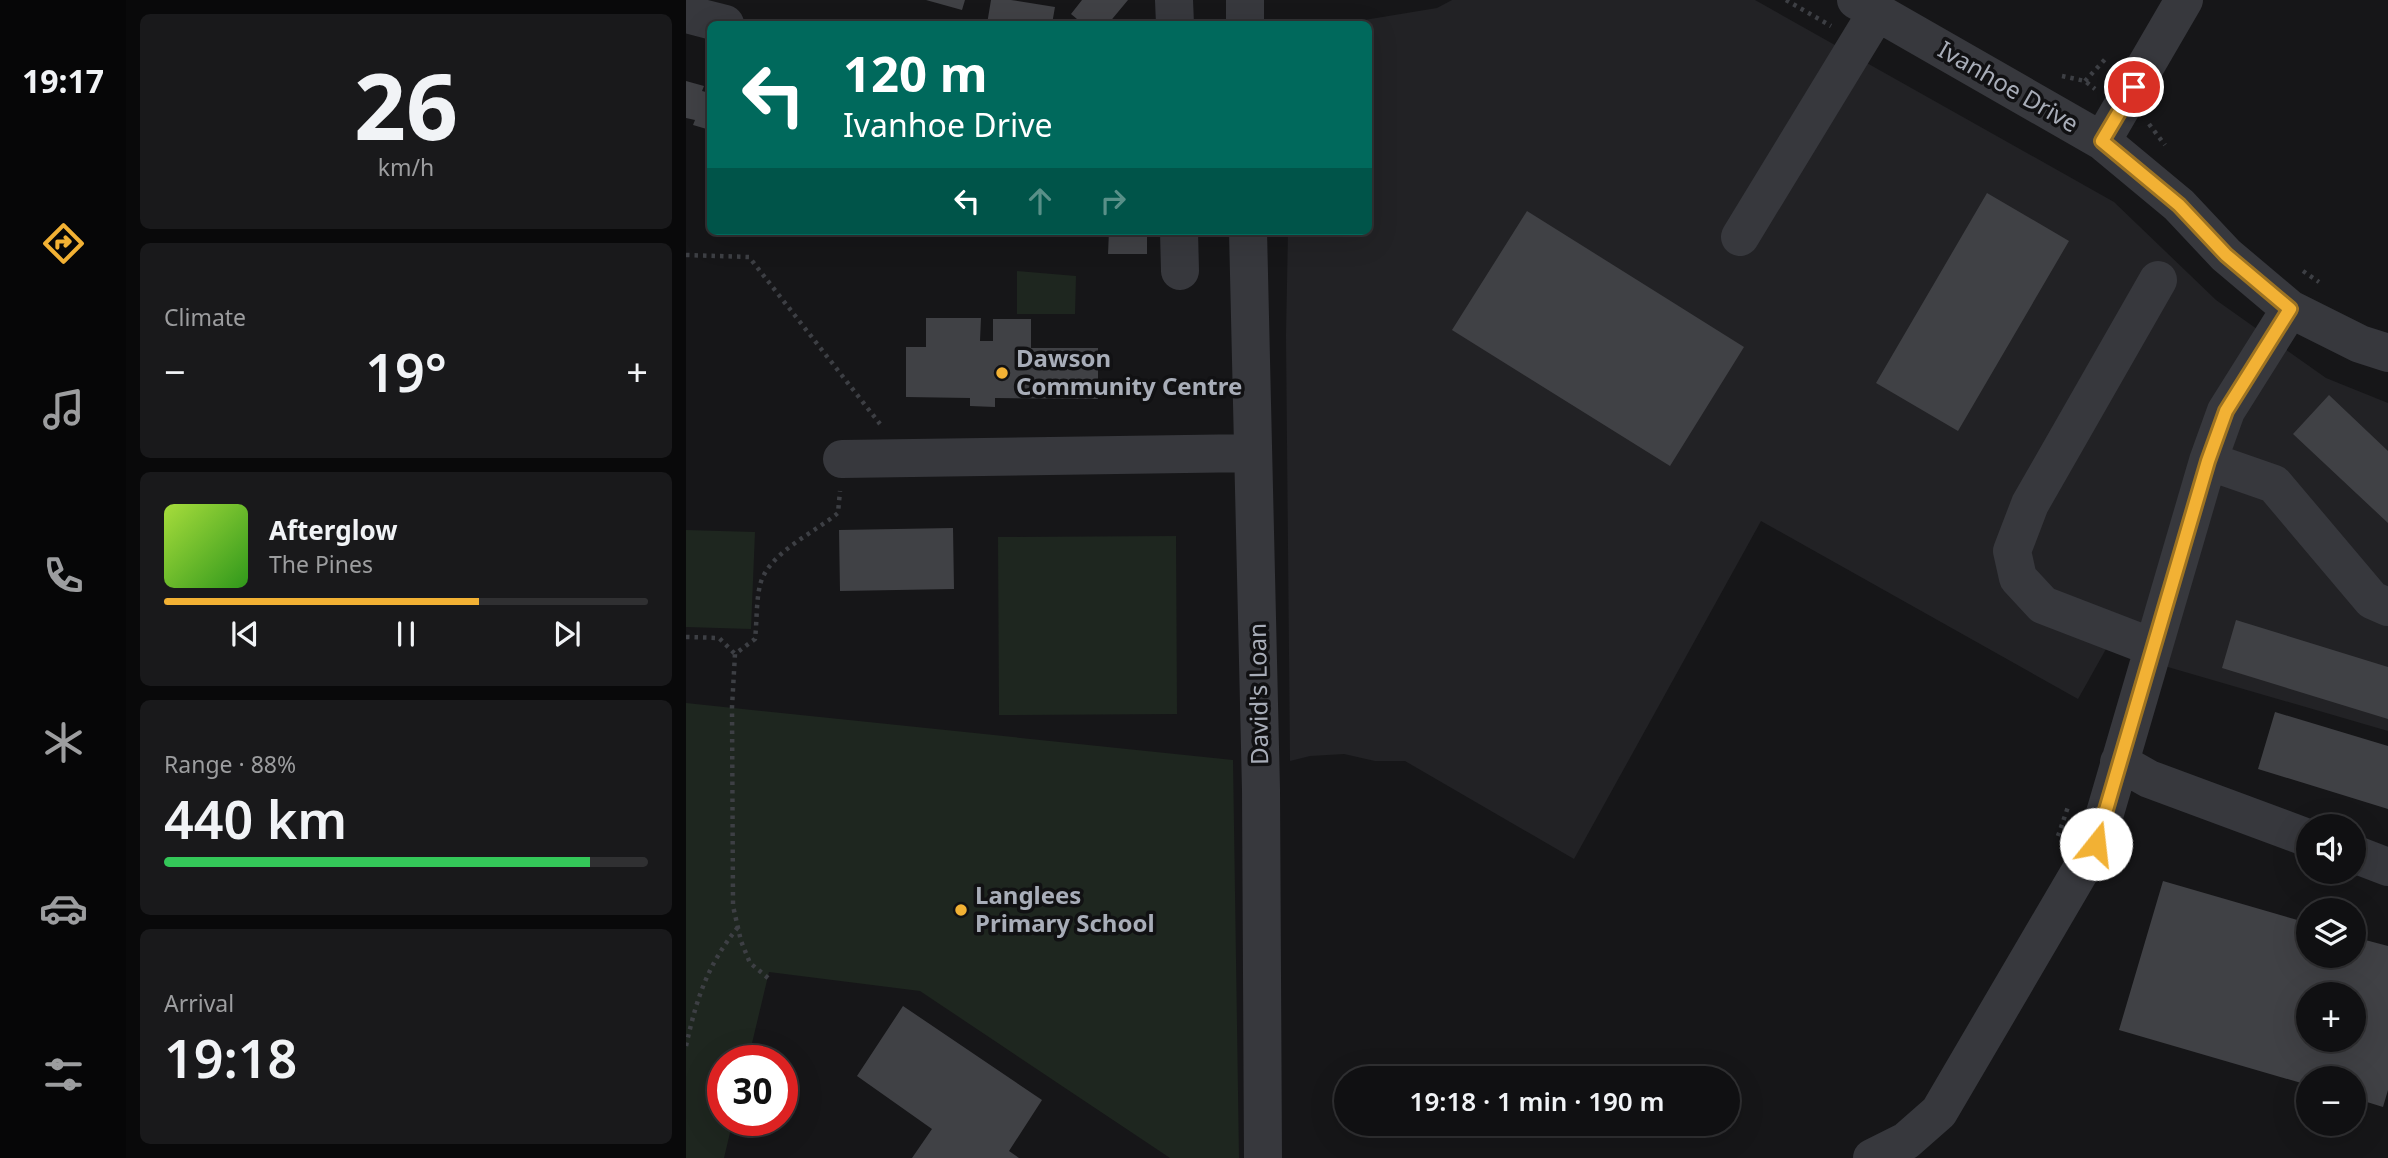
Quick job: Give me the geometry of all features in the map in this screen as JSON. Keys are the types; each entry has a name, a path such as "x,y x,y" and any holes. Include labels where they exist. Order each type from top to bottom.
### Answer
{"street":[{"path":"1174,0 1175,21"},
{"path":"1245,0 1245,21"},
{"path":"2102,141 2184,0"},
{"path":"686,14 713,21"},
{"path":"1740,237 1864,18"},
{"name":"Ivanhoe Drive","path":"1864,18 2102,141 2179,205 2226,255 2290,309 2360,344 2388,353"},
{"path":"1179,235 1180,271"},
{"name":"David's Loan","path":"1248,235 1261,790 1263,1158"},
{"path":"2152,647 2043,604 2018,578 2012,551 2030,503 2158,280"},
{"path":"1872,1158 1906,1141 1939,1112 2096,844 2152,647 2208,461 2226,411 2290,309"},
{"path":"842,459 1253,453"},
{"path":"2208,461 2274,484 2372,600 2388,607"},
{"path":"2119,762 2149,779 2296,834"},
{"path":"2366,859 2388,867"}],"path":[{"path":"1786,0 1864,18"},
{"path":"686,255 749,257 906,458"},
{"path":"735,654 755,639 760,584 775,558 838,513 842,459"},
{"path":"686,637 719,638 735,654 732,707 733,906 750,962 768,978"},
{"path":"2053,847 2070,799"},
{"path":"686,1046 697,1000 716,954 738,927"}],"shaded area":[{"path":"1452,0 1755,0 2114,202 2216,300 2326,378 2388,403 2388,731 2106,649 2078,699 1761,521 1574,859 1405,761 1375,761 1344,754 1310,756 1290,761 1286,336 1288,235 1372,235 1372,21 1358,21 1437,8"},
{"path":"1017,271 1076,276 1075,314 1017,314"},
{"path":"686,530 755,532 751,629 686,627"},
{"path":"1176,536 1177,714 999,715 998,537"},
{"name":"Langlees Primary School","path":"686,703 1233,760 1239,1158 1170,1158 920,991 769,972 752,1045 707,1045 707,1136 729,1136 724,1158 686,1158"}],"building":[{"path":"926,0 965,0 962,10"},
{"path":"991,0 1011,0 1055,7 1053,21 988,21"},
{"path":"1082,0 1128,0 1110,21 1079,21 1071,14"},
{"path":"686,81 704,86 702,91 707,92 707,129 693,125 695,120 686,118"},
{"path":"1987,193 2069,241 1958,431 1876,383"},
{"path":"1527,211 1744,347 1670,466 1452,330"},
{"path":"1109,235 1147,235 1147,254 1108,254"},
{"name":"Dawson Community Centre","path":"926,318 981,318 980,341 993,341 993,319 1031,319 1031,348 1098,348 1098,399 995,398 995,407 970,406 970,398 906,397 906,347 926,347"},
{"path":"2329,395 2388,451 2388,523 2293,434"},
{"path":"953,528 954,589 840,591 839,530"},
{"path":"2236,620 2388,667 2388,719 2222,668"},
{"path":"2275,712 2388,746 2388,809 2258,769"},
{"path":"2163,881 2296,920 2296,968 2366,968 2366,940 2388,946 2388,1090 2383,1107 2366,1102 2366,1066 2296,1066 2296,1082 2119,1030"},
{"path":"903,1006 1042,1100 1009,1151 1019,1158 912,1158 932,1129 857,1076"}],"place":[{"name":"Dawson Community Centre","path":"1002,373"},
{"name":"Langlees Primary School","path":"961,910"}],"route":[{"path":"2096,844 2199,485 2226,411 2290,309 2226,255 2179,205 2102,141 2134,87"}]}
